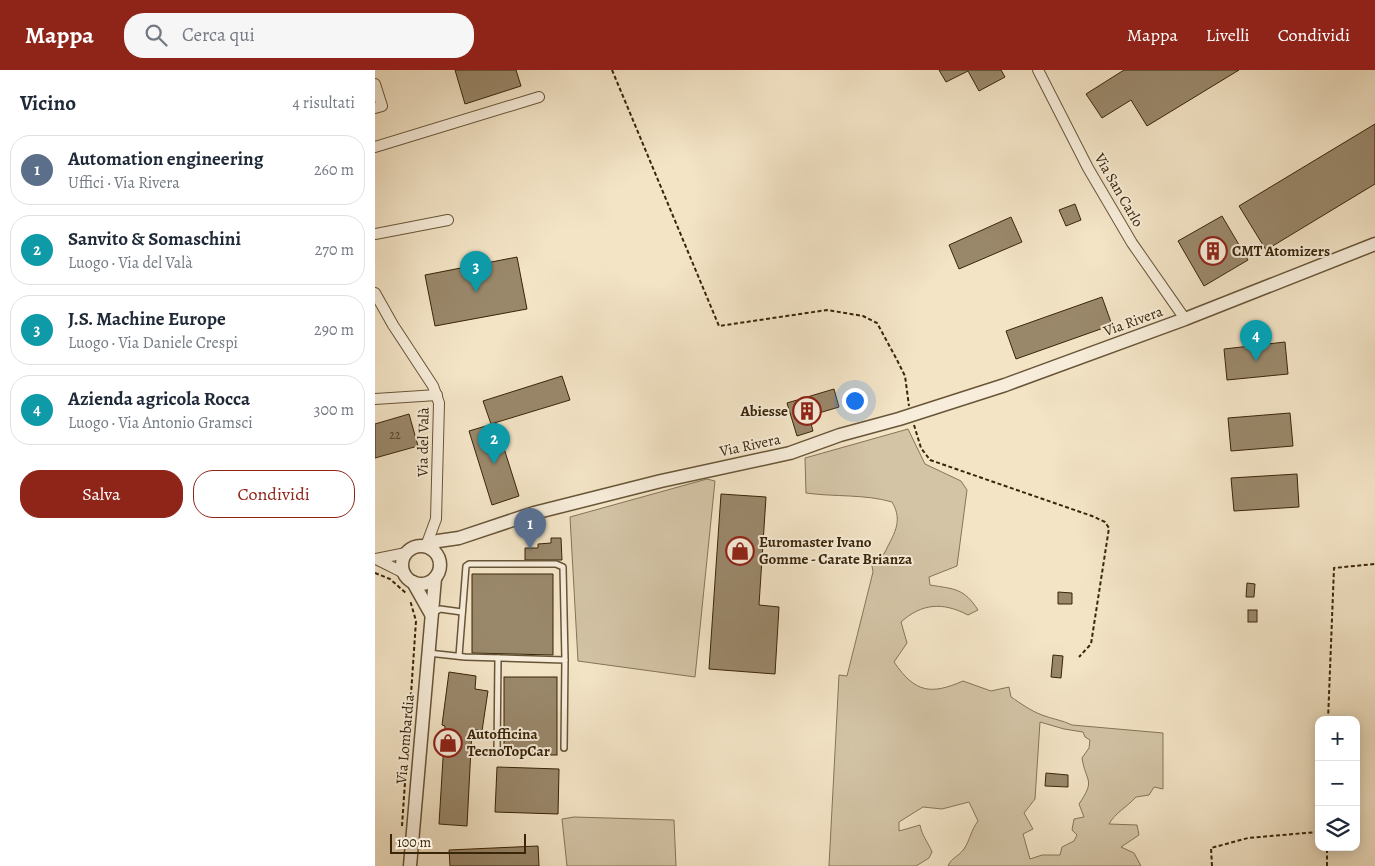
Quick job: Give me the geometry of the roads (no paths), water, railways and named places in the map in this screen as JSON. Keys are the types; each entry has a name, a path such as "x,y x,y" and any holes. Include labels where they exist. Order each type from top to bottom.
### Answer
{"street":[{"name":"Via San Carlo","path":"1038,70 1088,168 1132,243 1185,319"},
{"path":"375,84 382,106 375,108"},
{"path":"375,147 539,98"},
{"path":"375,234 448,220"},
{"name":"Via Rivera","path":"427,546 576,502 790,452 840,435 911,416 1005,385 1185,319 1375,244"},
{"name":"Via del Valà","path":"375,293 437,396 440,422 436,519 427,546"},
{"path":"375,399 437,396"},
{"path":"413,582 425,584 435,578 441,562 456,538 440,532 436,519"},
{"path":"375,559 406,552 415,546 427,546 438,555 441,562"},
{"path":"404,573 402,562 406,552"},
{"path":"375,559 404,573 413,582 431,614"},
{"name":"Via Lombardia","path":"410,866 435,578"}],"lane":[{"path":"459,656 464,570 469,564 561,565 563,567 565,660 564,748"},
{"path":"431,614 440,609 462,612"},
{"path":"428,653 565,660"},
{"path":"497,658 497,754"}],"place":[{"name":"CMT Atomizers","path":"1213,251"},
{"name":"J.S. Machine Europe","path":"476,292"},
{"name":"Azienda agricola Rocca","path":"1256,361"},
{"name":"Abiesse","path":"807,411"},
{"name":"Sanvito & Somaschini","path":"494,464"},
{"name":"Automation engineering","path":"530,549"},
{"name":"Euromaster Ivano Gomme - Carate Brianza","path":"740,551"},
{"name":"Autofficina TecnoTopCar","path":"448,743"}]}
